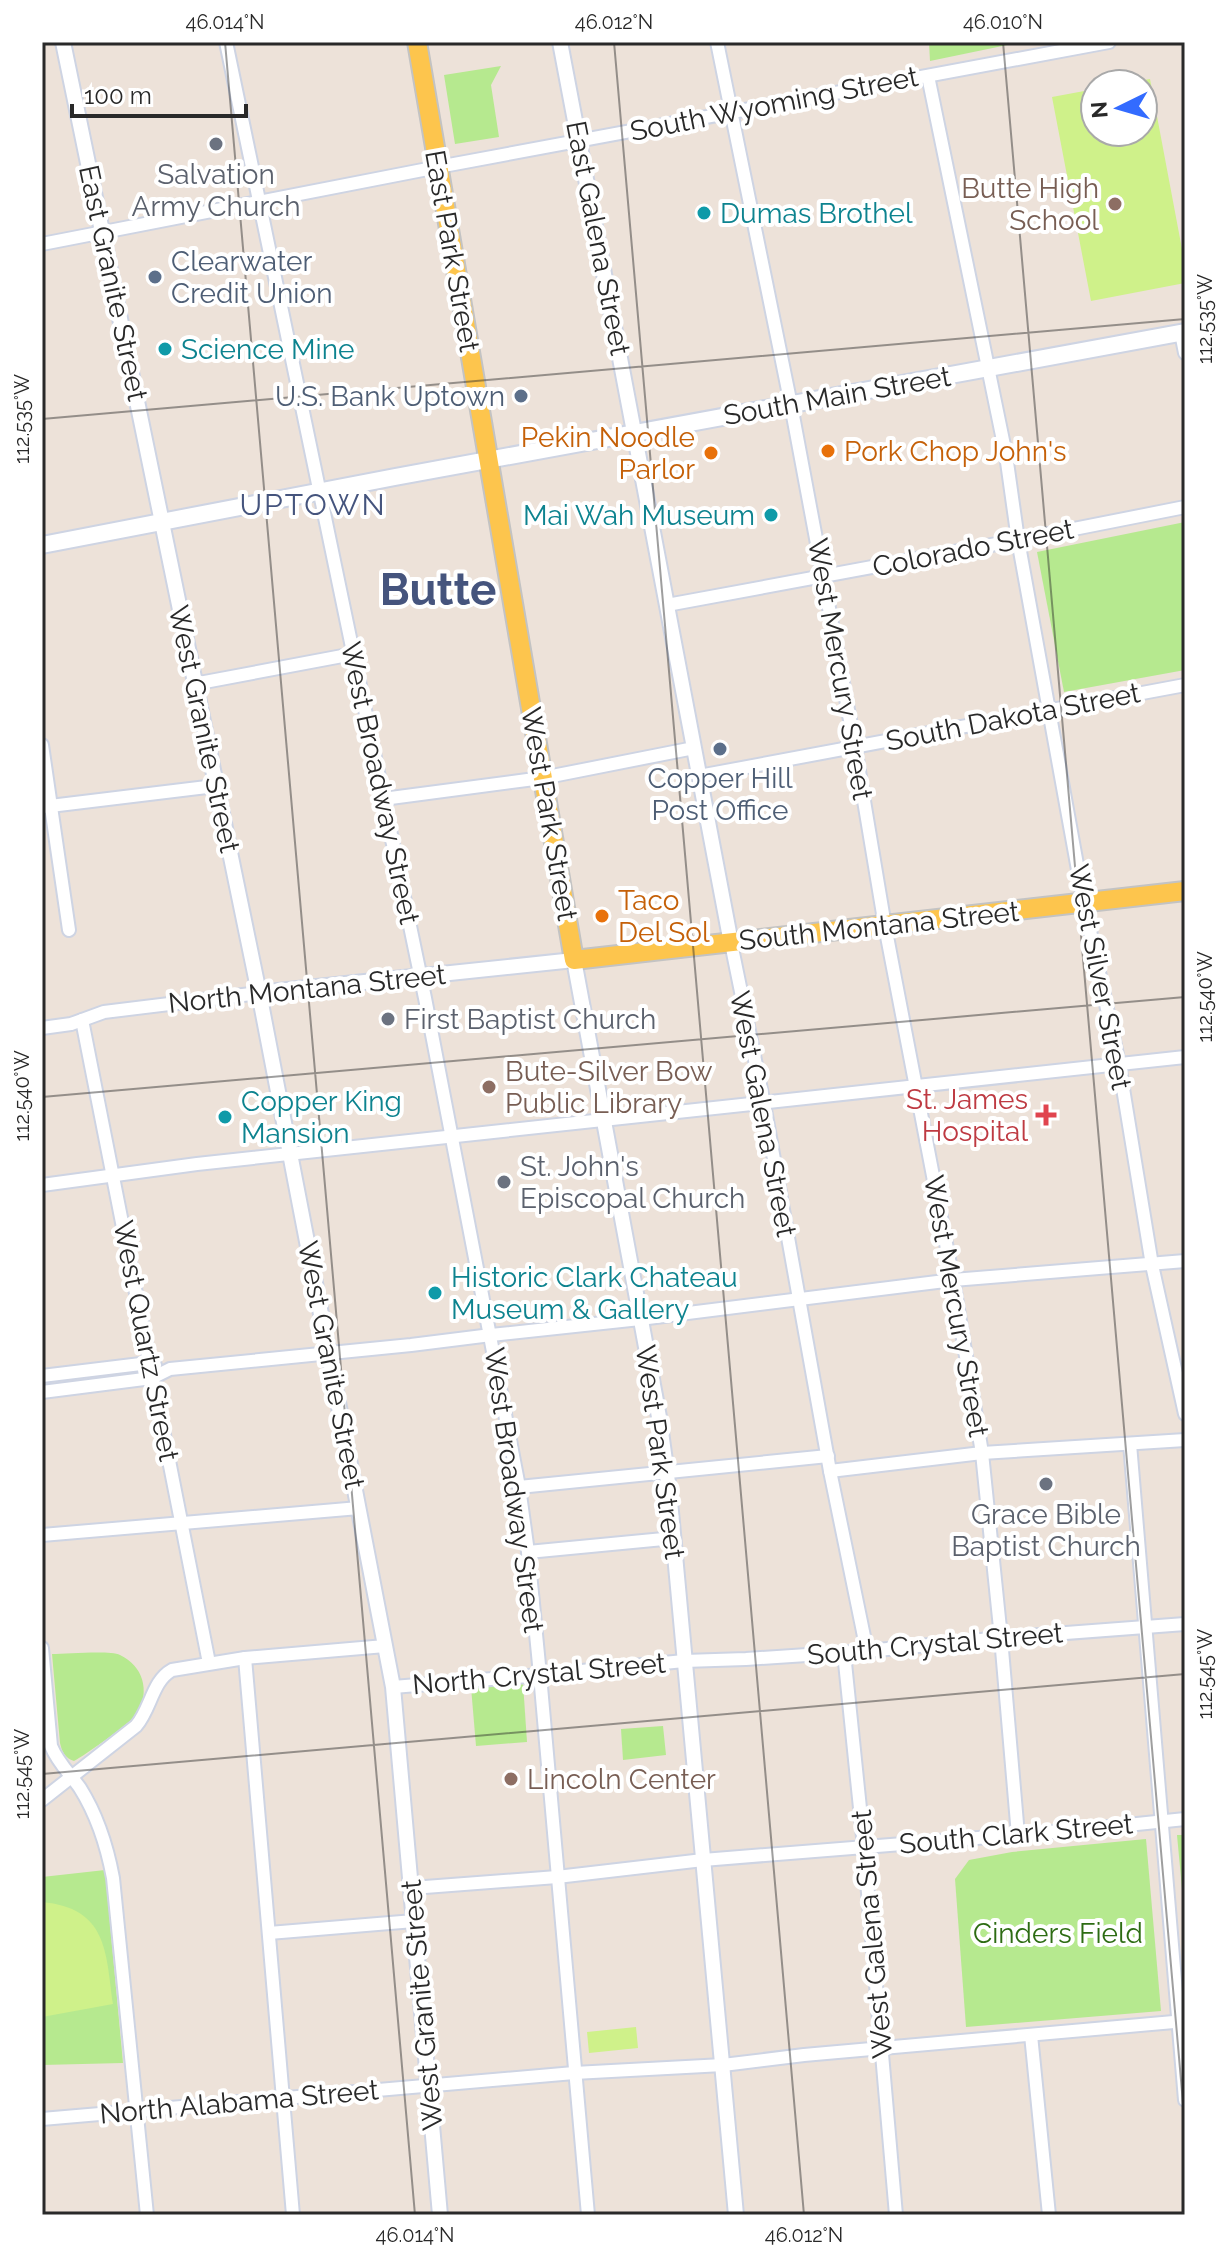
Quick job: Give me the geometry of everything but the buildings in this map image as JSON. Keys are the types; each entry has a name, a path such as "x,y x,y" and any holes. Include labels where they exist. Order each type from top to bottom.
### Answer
{"main road":[{"name":"East Park Street","path":"417,42 488,460"},
{"name":"South Main Street","path":"42,545 1183,332"},
{"name":"West Park Street","path":"488,460 574,960"},
{"name":"South Montana Street","path":"574,960 1185,891"}],"street":[{"name":"East Granite Street","path":"63,42 163,523"},
{"name":"West Broadway Street","path":"226,42 420,975 519,1487 540,1675 588,2215"},
{"name":"East Galena Street","path":"560,42 635,435"},
{"name":"West Mercury Street","path":"717,42 791,405 885,926 953,1280 982,1453 1018,1835"},
{"name":"South Wyoming Street","path":"42,244 1109,42"},
{"name":"West Silver Street","path":"928,76 1006,455 1018,540 1084,903 1119,1064 1152,1265 1185,1414"},
{"path":"1183,332 1185,353"},
{"name":"West Galena Street","path":"635,435 764,1104 830,1471 867,1651"},
{"name":"Colorado Street","path":"667,605 1185,507"},
{"name":"West Granite Street","path":"163,523 259,993 393,1687 440,2215"},
{"path":"194,684 353,654"},
{"name":"South Dakota Street","path":"699,776 1185,685"},
{"path":"42,745 47,806 69,930"},
{"path":"383,799 542,778 694,748"},
{"path":"47,806 215,786"},
{"name":"North Montana Street","path":"42,1028 63,1026 104,1012 574,960"},
{"name":"West Park Street","path":"574,960 667,1472 736,2215"},
{"name":"West Quartz Street","path":"82,1020 209,1663"},
{"path":"42,1185 197,1164 1185,1057"},
{"path":"42,1392 152,1378 170,1369 640,1319 953,1280 1185,1261"},
{"path":"42,1376 149,1363 170,1369"},
{"path":"830,1471 982,1453 1185,1440"},
{"path":"1130,1444 1161,1822 1182,2021 1185,2100"},
{"path":"519,1487 828,1456"},
{"path":"42,1535 359,1508"},
{"path":"528,1552 674,1538"},
{"name":"South Crystal Street","path":"684,1661 844,1653 1185,1624"},
{"name":"North Crystal Street","path":"42,1800 136,1726 166,1673 245,1658 385,1646"},
{"path":"42,1648 49,1736 57,1759 92,1810 110,1863 147,2215"},
{"name":"West Galena Street","path":"844,1653 896,2215"},
{"path":"245,1658 293,2215"},
{"name":"North Crystal Street","path":"393,1687 684,1661"},
{"name":"South Clark Street","path":"412,1888 1185,1819"},
{"path":"269,1933 414,1921"},
{"name":"North Alabama Street","path":"42,2119 574,2073 723,2065 1182,2021"},
{"path":"1031,2035 1049,2215"}],"green space":[{"path":"929,42 1022,42 930,61"},
{"path":"501,66 491,85 499,137 455,144 444,75"},
{"path":"1079,92 1079,148 1159,148 1159,127 1185,265 1185,283 1091,301 1052,97"},
{"path":"1185,522 1185,670 1064,692 1037,552"},
{"path":"98,1652 120,1655 134,1665 144,1687 138,1713 74,1761 64,1754 60,1743 52,1654"},
{"path":"523,1683 527,1742 476,1746 471,1687"},
{"path":"663,1726 666,1755 623,1760 621,1729"},
{"path":"1177,1835 1185,1835 1185,1921"},
{"name":"Cinders Field","path":"1146,1839 1161,2011 966,2027 955,1879 969,1860 1012,1852"},
{"path":"105,1870 123,2063 42,2065 42,1877"},
{"path":"42,1902 80,1913 91,1923 105,1950 113,2004 42,2017"},
{"path":"636,2027 638,2048 589,2053 587,2032"}],"place":[{"name":"Salvation Army Church","path":"216,144"},
{"name":"Butte High School","path":"1115,204"},
{"name":"Dumas Brothel","path":"704,213"},
{"name":"Clearwater Credit Union","path":"155,277"},
{"name":"Science Mine","path":"165,349"},
{"name":"U.S. Bank Uptown","path":"521,396"},
{"name":"Pork Chop John's","path":"828,451"},
{"name":"Pekin Noodle Parlor","path":"711,453"},
{"name":"Mai Wah Museum","path":"771,515"},
{"name":"Copper Hill Post Office","path":"720,749"},
{"name":"Taco Del Sol","path":"602,916"},
{"name":"First Baptist Church","path":"388,1019"},
{"name":"Bute-Silver Bow Public Library","path":"489,1087"},
{"name":"St. James Hospital","path":"1046,1115"},
{"name":"Copper King Mansion","path":"225,1117"},
{"name":"St. John's Episcopal Church","path":"504,1182"},
{"name":"Historic Clark Chateau Museum & Gallery","path":"435,1293"},
{"name":"Grace Bible Baptist Church","path":"1046,1484"},
{"name":"Lincoln Center","path":"511,1779"}],"district":[{"name":"UPTOWN","path":"313,504"},
{"name":"Butte","path":"438,589"}]}
